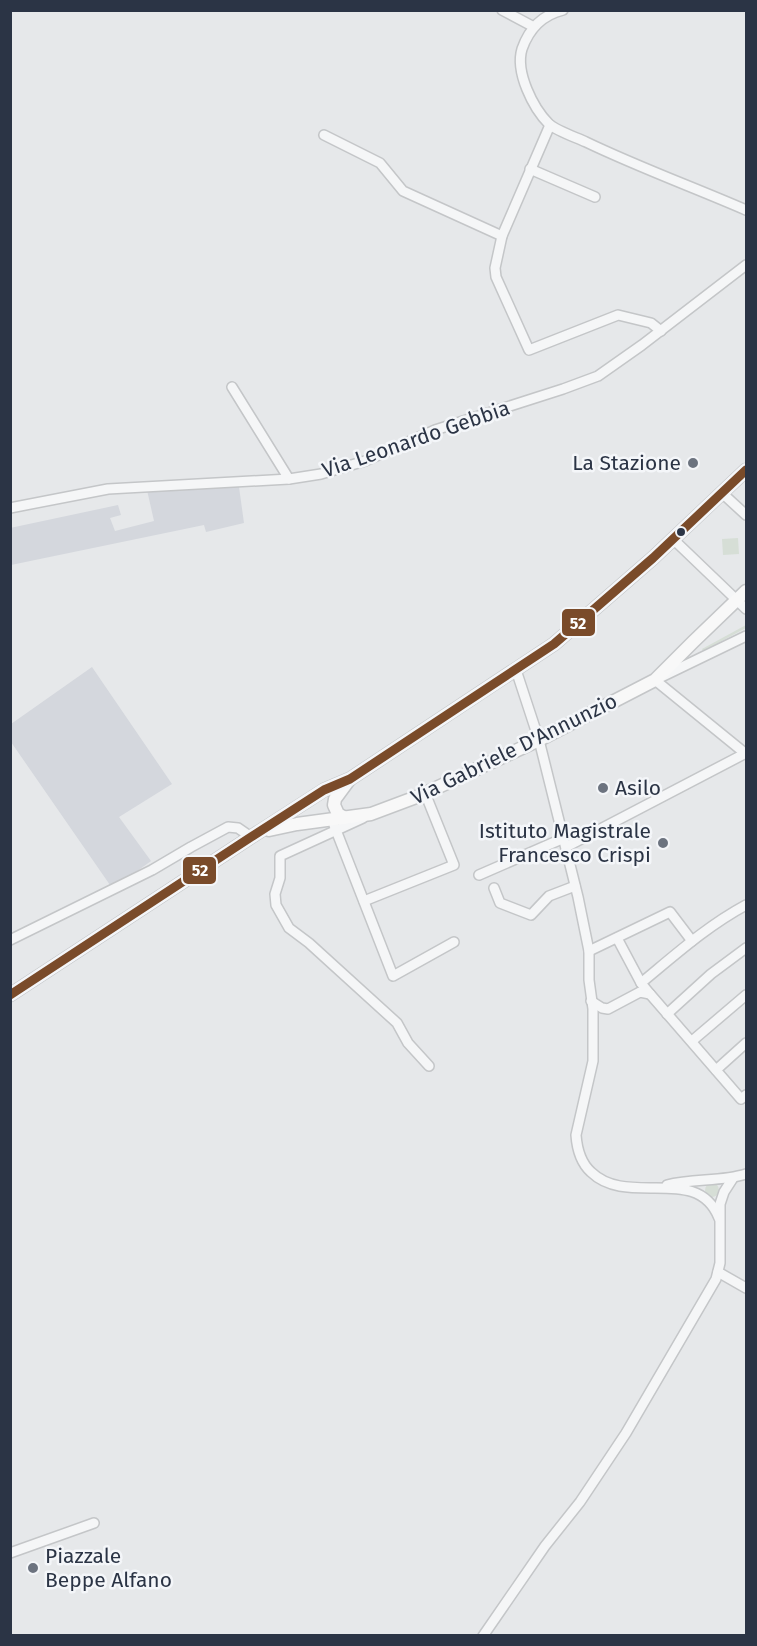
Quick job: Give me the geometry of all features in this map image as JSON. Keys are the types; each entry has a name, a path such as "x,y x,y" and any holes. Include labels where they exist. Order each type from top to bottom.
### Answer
{"main road":[{"path":"10,995 324,790 350,779 554,644 663,549 747,470"},
{"name":"Via Gabriele D'Annunzio","path":"255,834 297,824 334,825 345,818 370,814 425,793 539,740 655,681 693,642 737,606 747,591"},
{"path":"345,818 338,814 334,806 335,799 350,779"}],"street":[{"path":"502,10 534,27"},
{"path":"563,10 542,18 534,27 521,52 522,72 527,91 533,105 550,125 596,147 747,210"},
{"path":"550,125 502,236 495,268 496,277 529,350 618,315 651,323 661,331"},
{"path":"324,135 380,163 403,191 502,236"},
{"path":"530,169 595,197"},
{"name":"Via Leonardo Gebbia","path":"10,508 108,489 289,479 321,474 365,461 435,430 598,376 747,265"},
{"path":"232,387 289,479"},
{"path":"726,489 747,515"},
{"path":"674,539 737,606"},
{"path":"479,875 565,843 746,753 655,681 747,636"},
{"path":"516,670 539,740 589,951 593,1061 576,1135 581,1159 599,1179 612,1186 682,1189 696,1193 707,1200 719,1218"},
{"path":"364,901 454,865 425,793"},
{"path":"370,814 334,825 280,856 280,878 275,894 276,905 289,928 309,943 397,1023 408,1043 429,1065"},
{"path":"334,825 393,976 454,942"},
{"path":"10,940 144,874 228,827 255,834"},
{"path":"494,888 500,903 531,915 549,896 575,886"},
{"path":"641,983 724,917 747,905"},
{"path":"589,951 670,912 692,941"},
{"path":"617,938 641,983 650,994 741,1099 747,1095"},
{"path":"667,1014 711,974 747,948"},
{"path":"591,1001 608,1010 640,992 650,994"},
{"path":"692,1041 747,995"},
{"path":"716,1070 747,1043"},
{"path":"659,1188 680,1182 733,1178 747,1174"},
{"path":"483,1635 545,1546 580,1502 626,1433 694,1317 718,1272 721,1240 720,1204 733,1178"},
{"path":"718,1272 747,1287"},
{"path":"10,1553 94,1522"}],"shaded area":[{"path":"239,487 244,523 206,532 204,525 11,565 10,528 118,505 121,515 110,518 115,531 154,521 147,490"},
{"path":"738,538 739,554 723,555 722,539"},
{"path":"746,625 746,628 703,651 702,649"},
{"path":"92,667 172,784 119,817 151,861 133,874 110,885 11,742 11,724"},
{"path":"712,1183 717,1185 719,1190 717,1195 712,1197 707,1195 705,1190 707,1185"}],"transit line":[{"name":"52","path":"10,995 324,790 350,779 554,644 653,558 746,470"}],"place":[{"name":"La Stazione","path":"693,463"},
{"name":"Asilo","path":"603,788"},
{"name":"Istituto Magistrale Francesco Crispi","path":"663,843"},
{"name":"Piazzale Beppe Alfano","path":"33,1568"}]}
